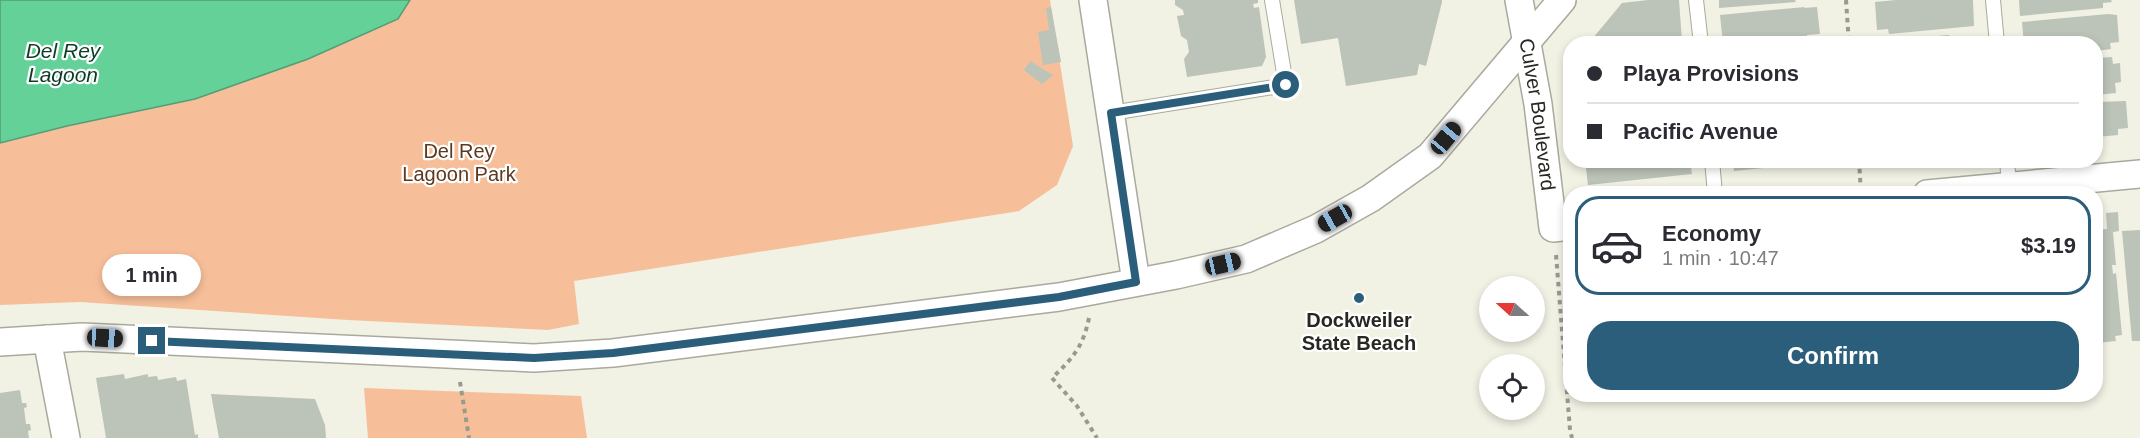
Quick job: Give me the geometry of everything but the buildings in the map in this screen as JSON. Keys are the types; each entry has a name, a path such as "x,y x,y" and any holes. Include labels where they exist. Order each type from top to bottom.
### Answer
{"street":[{"path":"1093,0 1136,282"},
{"name":"Culver Boulevard","path":"1519,0 1562,227"},
{"path":"0,342 82,337 534,358 613,353 1059,297 1176,275 1246,259 1316,229 1371,198 1430,156 1562,0"},
{"path":"1958,186 2008,173 2140,174"},
{"path":"47,339 66,438"}],"lane":[{"path":"1111,113 1286,85 1272,0"},
{"path":"1696,0 1700,36"},
{"path":"1993,0 1996,36"},
{"path":"1713,168 1714,186"}],"path":[{"path":"1846,0 1848,36"},
{"path":"1860,168 1861,186"},
{"path":"1562,227 1563,252"},
{"path":"1093,291 1085,338 1070,361 1052,378 1077,406 1097,438"},
{"path":"456,355 469,438"},
{"path":"1569,402 1572,438"}],"green space":[{"name":"Del Rey Lagoon Park","path":"0,0 1050,0 1073,146 1057,185 1019,211 574,281 579,324 548,330 348,320 80,302 0,305"},
{"path":"364,388 581,396 587,438 368,438"}],"water":[{"name":"Del Rey Lagoon","path":"0,0 410,0 398,19 308,59 195,99 67,126 0,143"}],"place":[{"name":"Dockweiler State Beach","path":"1359,298"}],"route":[{"path":"152,341 534,358 613,353 1059,297 1136,282 1111,113 1286,85"}]}
